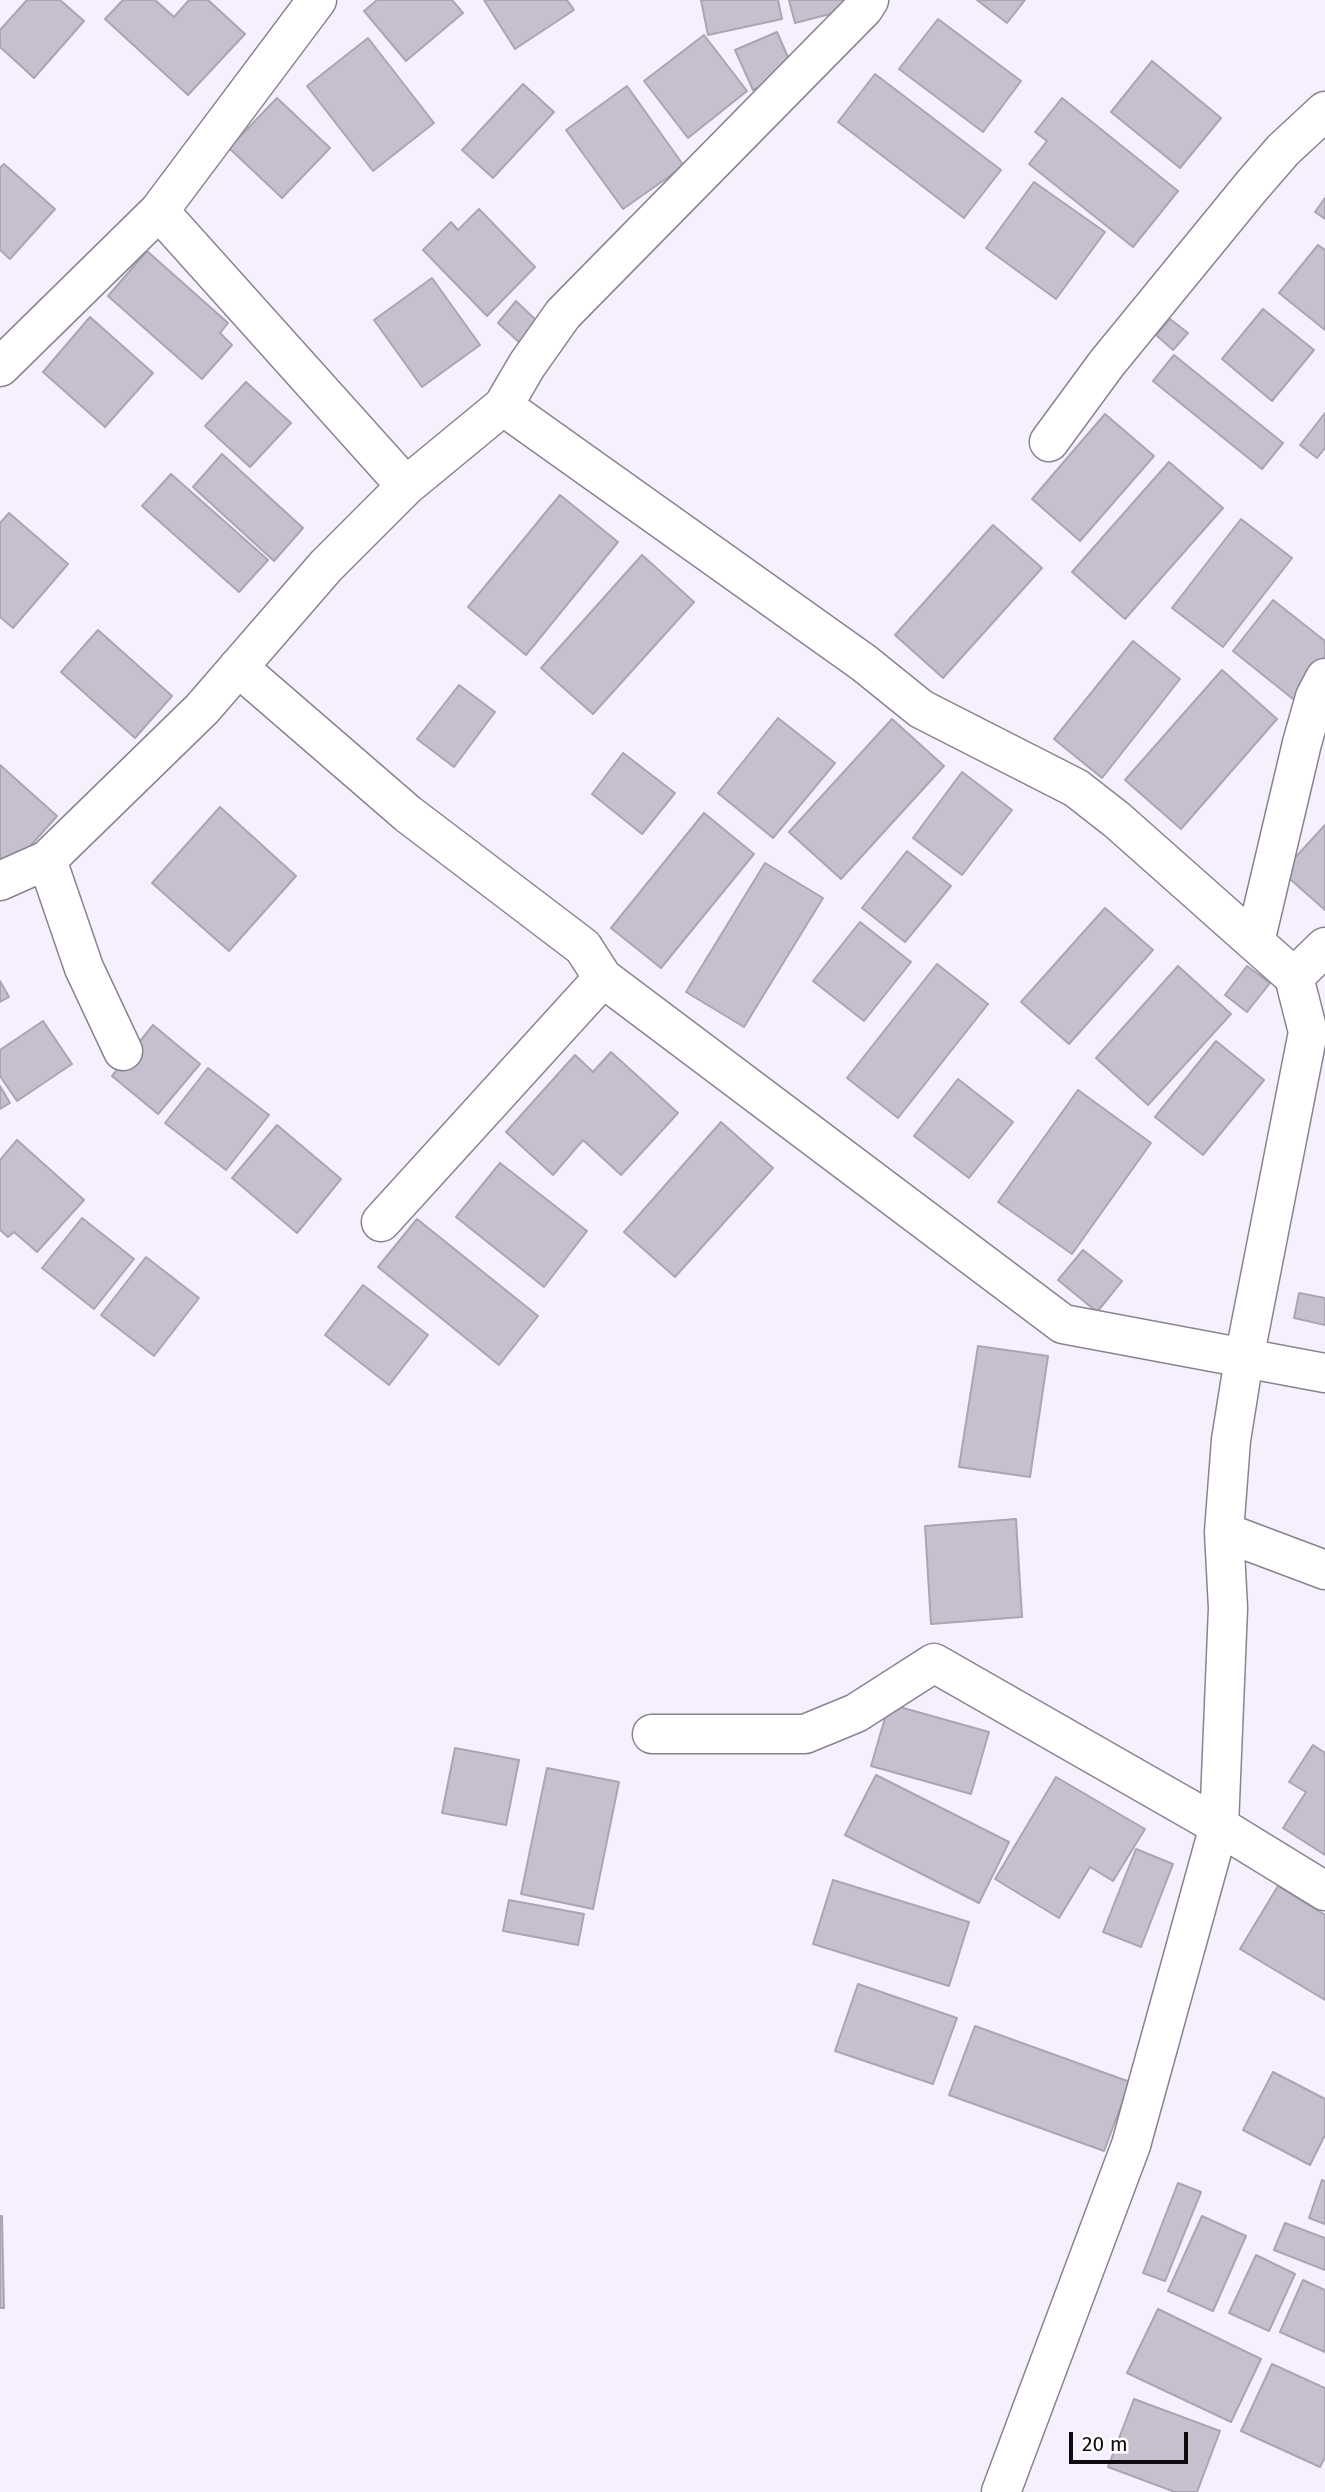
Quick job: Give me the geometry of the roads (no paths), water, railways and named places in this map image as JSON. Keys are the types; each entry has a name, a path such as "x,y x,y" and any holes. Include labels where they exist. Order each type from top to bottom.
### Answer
{"street":[{"path":"0,367 159,211 317,0"},
{"path":"0,881 47,860 202,709 326,566 405,486 503,406 527,365 563,314 869,0"},
{"path":"1049,442 1107,363 1251,187 1283,150 1325,111"},
{"path":"159,211 405,486"},
{"path":"503,406 864,663 921,709 1076,788 1117,820 1294,977 1308,1032 1244,1359 1231,1440 1224,1532 1228,1608 1219,1826 1131,2145 1001,2492"},
{"path":"238,667 408,814 583,947 603,978 1063,1324 1325,1373"},
{"path":"1255,942 1302,743 1315,697 1325,678"},
{"path":"47,860 84,968 123,1051"},
{"path":"1294,977 1325,947"},
{"path":"381,1222 603,978"},
{"path":"1224,1532 1325,1570"},
{"path":"652,1734 805,1734 856,1713 934,1663 1219,1826 1325,1891"}]}
